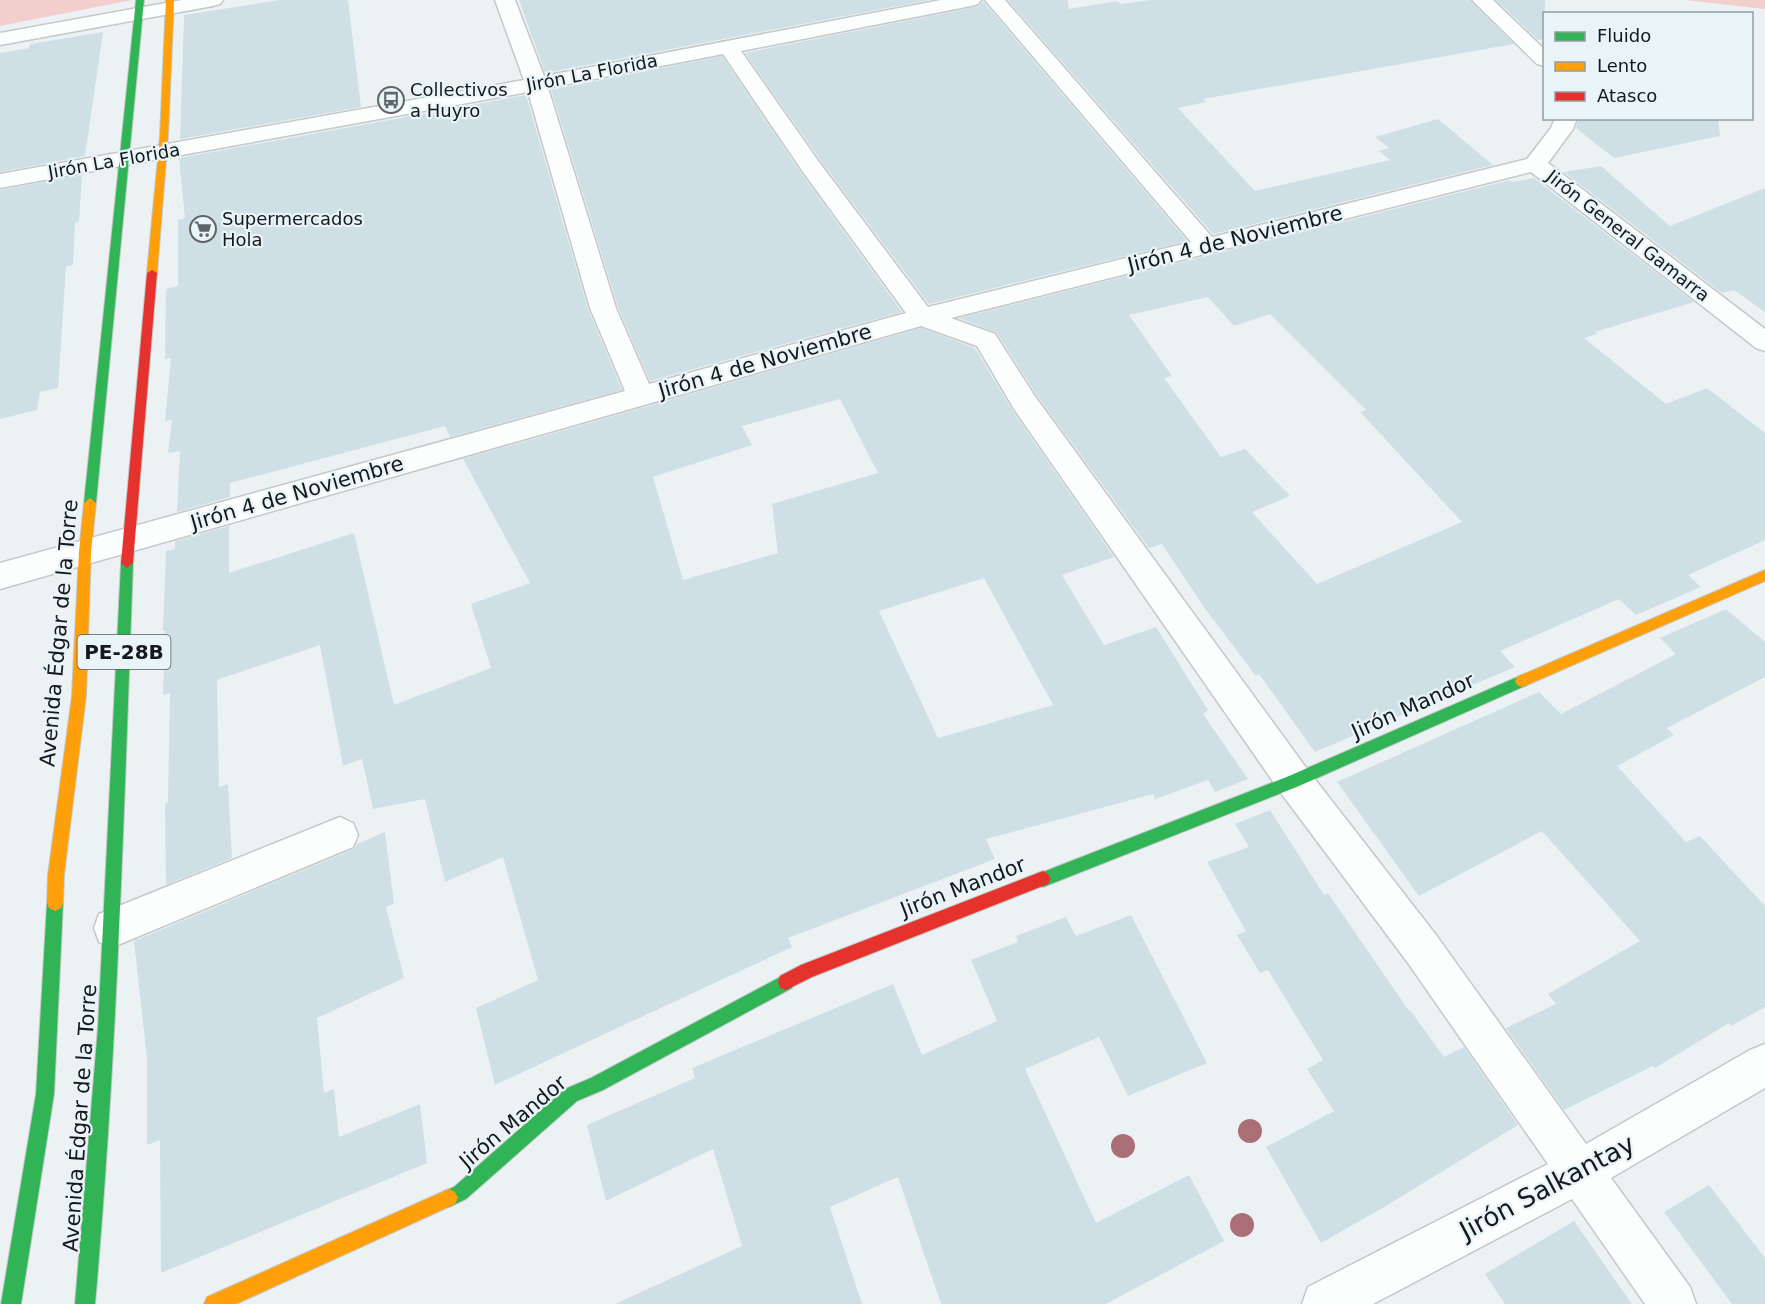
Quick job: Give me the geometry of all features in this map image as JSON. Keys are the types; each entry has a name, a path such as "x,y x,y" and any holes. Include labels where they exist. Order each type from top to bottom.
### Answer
{"main road":[{"name":"Avenida Édgar de la Torre","path":"85,1304 95,1219 106,1081 129,541 164,152 170,4"},
{"name":"Avenida Édgar de la Torre","path":"11,1304 45,1094 56,875 79,696 86,552 140,7"},
{"name":"Jirón Mandor","path":"214,1304 460,1193 571,1095 597,1084 807,971 1294,781 1765,575"}],"street":[{"path":"0,39 140,7 213,0"},
{"path":"505,0 536,84 603,308 641,396"},
{"name":"Jirón La Florida","path":"0,181 536,84 971,0"},
{"path":"995,0 1207,246"},
{"path":"1482,0 1543,58"},
{"path":"728,47 811,167 922,317 986,340 1024,402 1294,781 1422,949 1673,1304"},
{"name":"Jirón General Gamarra","path":"1565,120 1562,129 1535,164 1765,342"},
{"name":"Jirón 4 de Noviembre","path":"0,576 922,317 1535,164"},
{"path":"113,928 340,835"},
{"name":"Jirón Salkantay","path":"1325,1304 1579,1172 1765,1065"}],"shaded area":[{"path":"0,0 132,0 0,26"},
{"path":"1685,0 1765,0 1765,9"}],"building":[{"path":"280,0 348,0 361,107 180,139 184,15"},
{"path":"519,0 929,0 545,73"},
{"path":"1008,0 1068,0 1069,9 1117,1 1121,4 1150,0 1470,0 1514,44 1203,99 1206,102 1178,108 1255,191 1390,160 1379,151 1389,148 1375,137 1438,119 1493,165 1213,234"},
{"path":"1496,0 1545,0 1543,39 1538,40"},
{"path":"983,1 1187,241 929,304 821,161 745,53 971,8 979,6"},
{"path":"103,32 85,156 0,172 0,53 29,48 30,44"},
{"path":"722,56 801,173 902,312 650,381 618,307 551,90"},
{"path":"526,95 588,309 622,390 450,437 445,426 230,483 230,497 177,512 180,451 168,453 172,420 165,421 171,358 165,359 166,289 178,286 178,220 185,218 179,158"},
{"path":"1578,120 1718,120 1720,136 1614,158 1576,128"},
{"path":"1601,166 1670,226 1765,188 1765,312 1734,290 1722,293 1564,172"},
{"path":"82,175 79,222 75,223 73,265 66,267 58,388 40,392 37,410 0,419 0,190"},
{"path":"1534,178 1694,302 1595,332 1597,334 1584,338 1666,404 1707,388 1765,433 1765,540 1688,575 1701,587 1636,615 1619,599 1500,651 1515,667 1315,752 1259,674 1256,676 1206,610 1162,544 1149,548 1036,394 997,333 959,318 1510,180 1512,182","holes":["1208,297 1234,326 1270,314 1366,410 1360,412 1462,522 1317,584 1252,512 1290,496 1245,449 1221,457 1164,378 1172,376 1129,315"]},
{"path":"921,328 975,348 1012,410 1114,557 1062,575 1104,645 1156,627 1208,710 1203,714 1248,779 1215,792 1208,780 1155,799 1153,794 986,839 995,859 788,938 792,947 495,1085 476,1008 538,980 503,857 445,882 425,799 373,809 362,759 343,766 320,645 217,680 219,787 228,784 232,858 166,885 165,803 168,802 170,693 163,695 166,551 175,549 175,541 229,526 229,573 354,533 394,705 491,668 471,604 530,583 463,459","holes":["840,399 878,473 772,504 778,553 683,580 653,477 752,445 742,426","984,578 1053,705 938,738 879,611"]},
{"path":"1726,609 1765,642 1765,677 1667,728 1674,735 1617,766 1686,842 1700,836 1765,906 1765,1007 1731,1026 1729,1023 1655,1068 1653,1066 1564,1110 1506,1028 1556,1004 1548,994 1640,941 1542,831 1419,896 1337,782 1539,692 1561,714 1676,654 1660,638"},
{"path":"1270,810 1324,895 1328,893 1409,1011 1444,1057 1464,1047 1518,1125 1321,1243 1266,1147 1334,1111 1307,1069 1323,1060 1268,970 1260,973 1237,935 1246,931 1207,862 1249,847 1235,824"},
{"path":"385,832 394,904 386,907 404,978 317,1018 324,1093 334,1089 339,1137 420,1104 427,1163 161,1273 160,1140 147,1145 147,1058 134,941 354,849 357,844"},
{"path":"1131,915 1207,1063 1128,1096 1099,1037 1025,1069 1096,1223 1189,1175 1224,1241 1106,1304 941,1304 898,1177 830,1207 862,1304 615,1304 742,1246 713,1149 606,1201 587,1125 695,1078 692,1068 893,984 922,1055 997,1021 971,960 1018,942 1016,936 1066,917 1076,936"},
{"path":"1709,1185 1765,1258 1765,1304 1732,1304 1664,1212"},
{"path":"1574,1221 1632,1304 1505,1304 1485,1274"}],"traffic: fast":[{"path":"90,503 140,0"},
{"path":"85,1304 107,1027 127,563"},
{"path":"1043,879 1294,781 1522,681"},
{"path":"11,1304 45,1094 55,903"},
{"path":"449,1198 460,1193 571,1095 597,1084 786,982"}],"traffic: slow":[{"path":"152,273 164,136 170,0"},
{"path":"55,903 56,875 79,696 85,552 90,503"},
{"path":"1522,681 1765,575"},
{"path":"214,1304 449,1198"}],"traffic: jam":[{"path":"127,563 152,273"},
{"path":"786,982 807,971 1043,879"}],"place":[{"name":"Collectivos a Huyro","path":"391,100"},
{"name":"Supermercados Hola","path":"203,229"}]}
